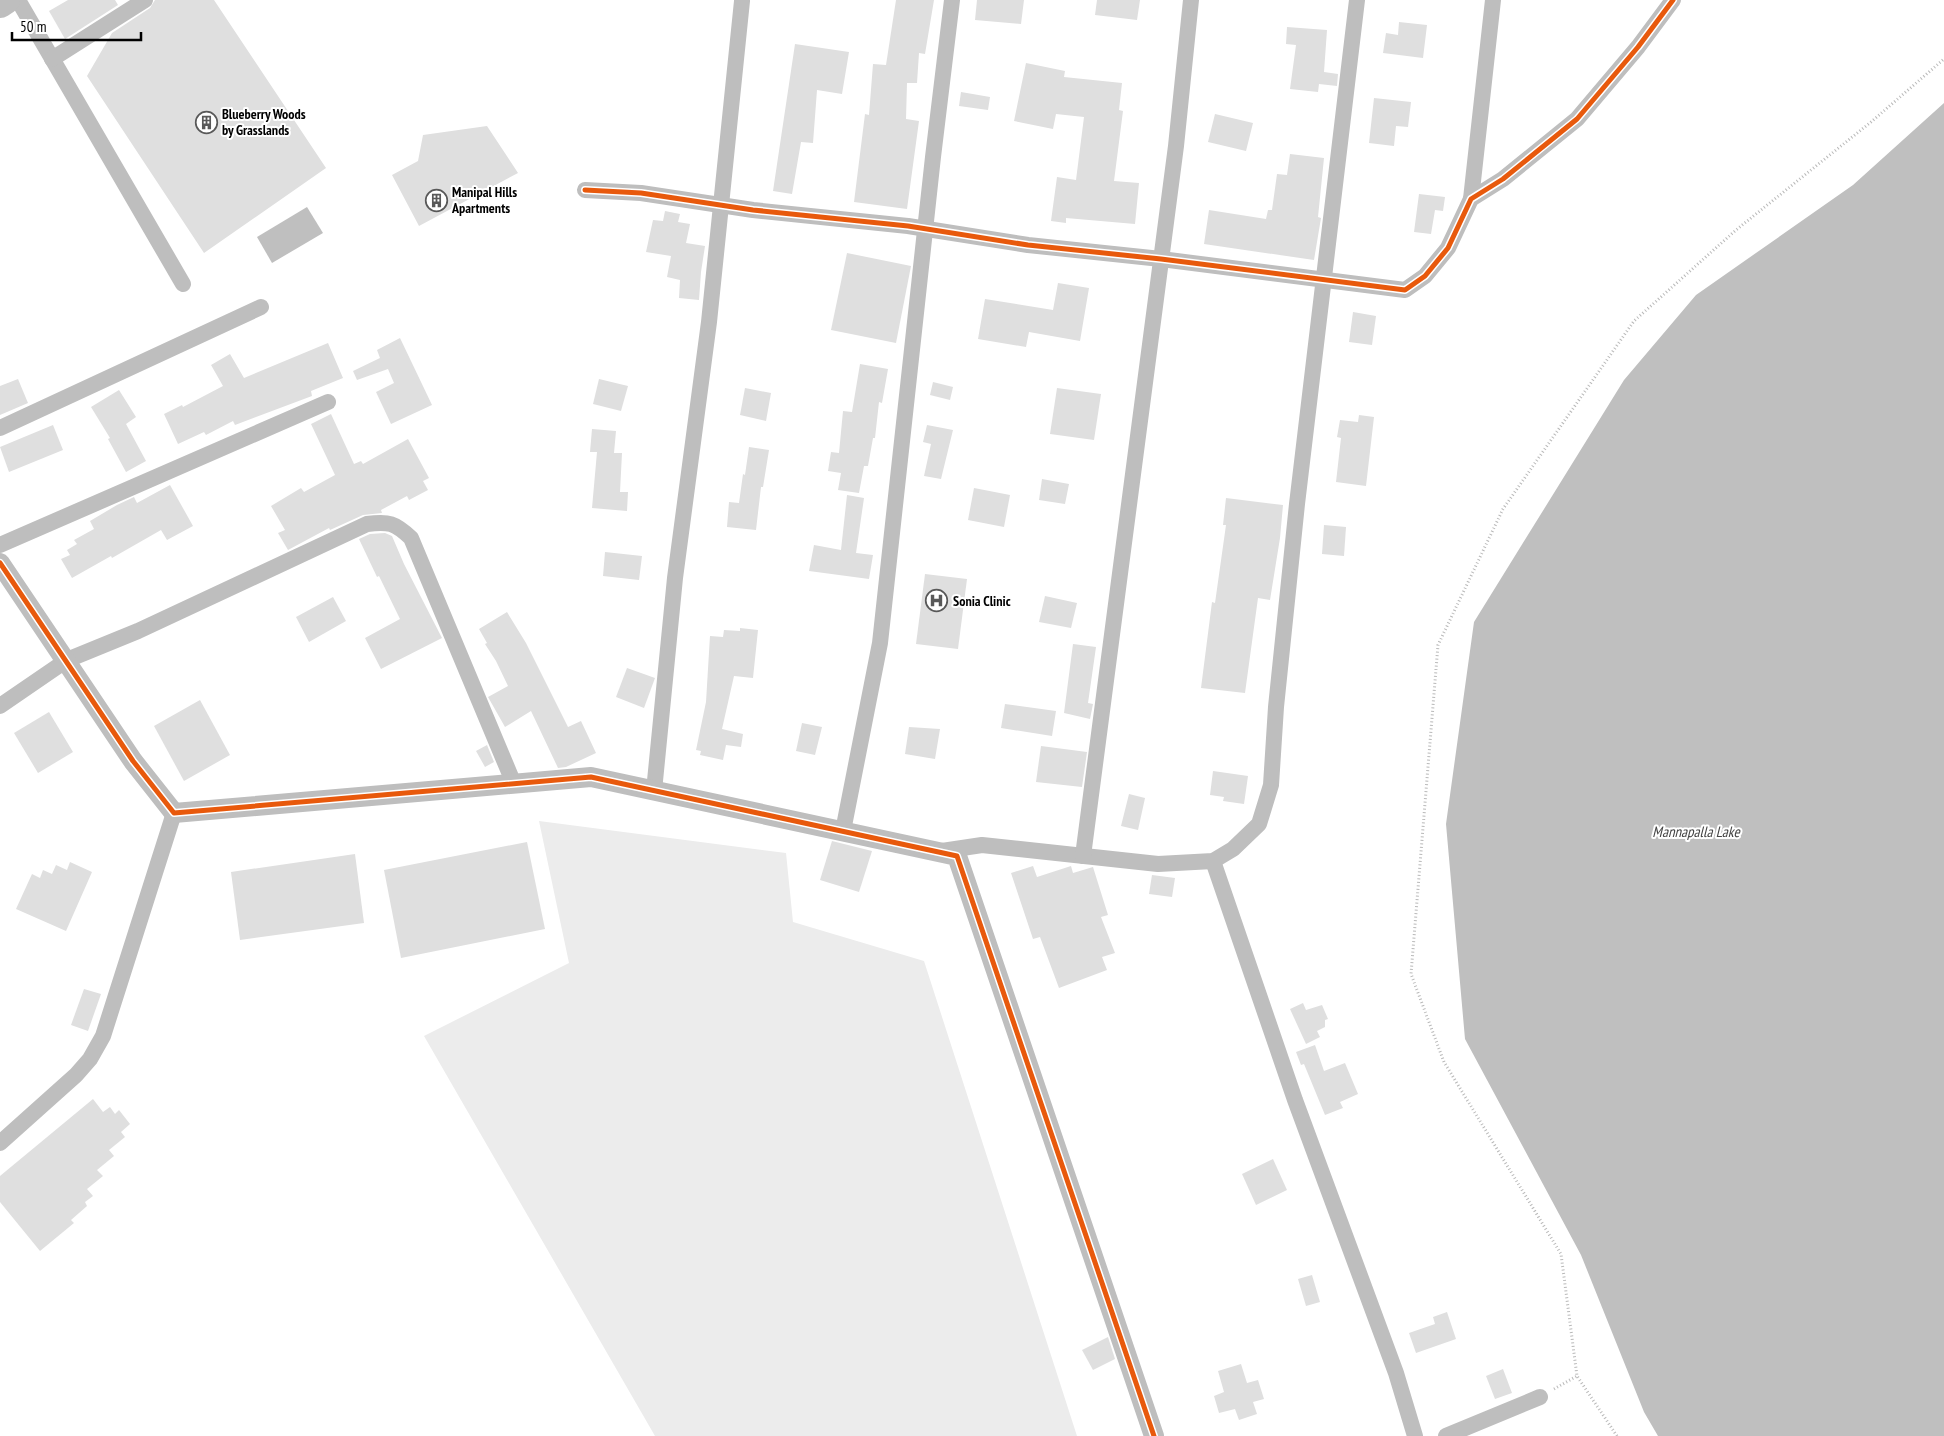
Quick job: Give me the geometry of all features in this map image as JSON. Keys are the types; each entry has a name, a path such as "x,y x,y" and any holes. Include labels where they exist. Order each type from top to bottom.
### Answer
{"highway":[{"path":"0,4 6,0"}],"street":[{"path":"18,0 183,284"},
{"path":"52,59 145,0"},
{"path":"843,831 880,643 952,0"},
{"path":"1083,856 1176,146 1191,0"},
{"path":"939,852 982,846 1158,864 1213,861 1233,849 1259,824 1271,785 1276,708 1297,504 1357,0"},
{"path":"585,190 641,193 721,205 925,229 1028,245 1161,259 1405,290 1425,276 1448,248 1471,199 1493,0"},
{"path":"1471,199 1503,179 1578,119 1638,47 1673,0"},
{"path":"654,790 675,578 709,322 742,2"},
{"path":"0,428 261,307"},
{"path":"0,545 328,402"},
{"path":"0,706 67,660 147,626 367,524 385,522 398,526 411,538 514,784"},
{"path":"0,563 67,660 133,761 174,813"},
{"path":"174,813 591,777 958,856 1154,1436"},
{"path":"0,1142 76,1075 90,1059 103,1036 174,813"},
{"path":"1213,861 1295,1100 1396,1373 1415,1436"},
{"path":"1446,1436 1540,1397"}],"path":[{"path":"1617,1436 1577,1376 1561,1254 1444,1062 1411,974 1438,645 1503,509 1634,321 1736,230 1871,122 1944,59"},
{"path":"1540,1397 1577,1376"}],"shaded area":[{"path":"539,821 786,853 793,922 924,961 1077,1436 655,1436 424,1036 569,963"}],"water":[{"name":"Mannapalla Lake","path":"1944,103 1944,1436 1658,1436 1644,1412 1581,1255 1465,1039 1446,824 1474,622 1624,380 1696,295 1853,185"},
{"path":"307,207 323,233 272,263 257,237"}],"building":[{"path":"68,0 115,0 118,5 65,39 49,11"},
{"name":"Blueberry Woods by Grasslands","path":"155,0 214,0 326,168 204,253 87,76 112,33 150,8"},
{"path":"896,0 934,0 925,54 919,53 917,83 907,83 906,119 919,121 907,209 854,202 865,114 869,115 873,64 886,65"},
{"path":"977,0 1024,0 1021,24 975,20"},
{"path":"1097,0 1140,0 1137,20 1095,15"},
{"path":"1399,22 1427,25 1423,58 1383,53 1386,33 1398,35"},
{"path":"1287,27 1327,30 1324,72 1338,74 1337,86 1319,84 1318,92 1290,89 1296,45 1286,44"},
{"path":"795,44 849,52 842,94 817,90 813,143 801,142 792,194 773,191"},
{"path":"1026,63 1065,71 1064,77 1122,83 1119,110 1123,111 1114,181 1139,183 1135,224 1066,218 1066,223 1051,221 1057,177 1076,180 1084,117 1056,114 1053,129 1014,121"},
{"path":"961,92 990,97 988,110 959,106"},
{"path":"1374,98 1411,102 1408,127 1396,126 1394,146 1369,143"},
{"path":"1215,114 1253,123 1246,151 1208,142"},
{"name":"Manipal Hills Apartments","path":"487,126 518,173 419,226 392,175 418,161 423,135"},
{"path":"1290,154 1324,158 1318,217 1321,218 1314,260 1204,244 1209,210 1266,219 1268,210 1272,210 1277,174 1287,175"},
{"path":"1419,194 1445,197 1443,211 1435,210 1431,234 1414,232"},
{"path":"665,211 680,214 678,222 690,224 686,243 705,246 699,300 679,298 680,280 667,277 671,256 646,252 653,220 663,221"},
{"path":"847,253 911,266 896,343 831,330"},
{"path":"1058,283 1089,288 1080,341 1029,332 1026,347 978,339 985,299 1053,310"},
{"path":"1353,312 1376,316 1372,345 1349,342"},
{"path":"400,338 432,405 391,424 376,392 394,383 388,369 357,380 353,371 380,358 377,350"},
{"path":"328,343 343,378 311,391 312,396 235,425 233,421 206,435 204,432 178,444 164,414 182,405 183,407 223,386 211,365 230,354 244,378"},
{"path":"860,364 888,369 882,403 879,402 875,438 873,438 868,466 864,466 859,493 838,490 841,473 828,471 831,452 839,453 843,411 852,412"},
{"path":"18,379 28,403 0,415 0,386"},
{"path":"599,379 628,386 621,411 593,404"},
{"path":"933,382 953,387 950,400 930,395"},
{"path":"745,388 771,393 766,421 740,415"},
{"path":"1057,388 1101,394 1094,440 1050,434"},
{"path":"119,390 136,417 126,424 146,461 126,472 108,439 110,438 91,407"},
{"path":"331,414 354,464 361,461 363,464 408,439 429,478 423,481 428,490 409,500 407,496 381,510 382,513 363,515 330,530 329,528 288,550 278,533 285,530 271,506 301,488 304,492 335,475 311,424"},
{"path":"1359,415 1374,417 1366,486 1336,482 1341,438 1337,437 1340,420 1358,422"},
{"path":"53,425 63,450 9,472 0,447"},
{"path":"927,425 953,430 941,479 924,476 931,444 923,442"},
{"path":"592,429 616,431 614,453 622,453 620,492 628,492 627,511 592,508 597,452 590,452"},
{"path":"749,447 769,450 763,487 761,487 756,530 727,527 729,502 739,503"},
{"path":"1042,479 1069,484 1065,504 1039,500"},
{"path":"170,485 193,526 167,540 161,530 72,578 61,559 70,555 67,550 77,544 74,540 94,529 90,521 134,497 137,503"},
{"path":"974,488 1010,495 1004,527 968,520"},
{"path":"847,495 864,498 856,553 873,555 869,579 809,571 814,545 841,550"},
{"path":"1226,498 1283,505 1280,538 1270,600 1258,598 1245,693 1201,688 1212,602 1215,603 1226,525 1223,525"},
{"path":"1324,525 1346,527 1344,556 1322,554"},
{"path":"385,533 392,536 404,564 442,638 381,669 365,638 400,619 359,539 370,534"},
{"path":"605,552 642,556 639,580 603,576"},
{"path":"925,574 967,579 958,649 916,644"},
{"path":"1045,596 1077,603 1071,628 1039,622"},
{"path":"333,597 346,621 309,642 296,617"},
{"path":"507,612 526,643 568,727 581,721 596,753 566,767 558,768 531,711 505,727 488,697 508,686 479,629"},
{"path":"740,628 758,630 753,678 734,676 722,729 743,734 741,747 726,745 723,760 700,755 701,751 696,750 706,702 710,636 723,637 724,630 740,631"},
{"path":"1073,644 1096,647 1088,703 1093,704 1090,719 1064,713"},
{"path":"627,668 655,678 644,708 616,697"},
{"path":"200,700 230,755 184,781 154,726"},
{"path":"1005,704 1056,711 1052,736 1001,728"},
{"path":"49,712 73,752 38,773 14,733"},
{"path":"802,723 822,727 815,755 796,751"},
{"path":"909,727 940,729 935,759 905,754"},
{"path":"487,745 494,762 485,767 476,751"},
{"path":"1041,746 1087,752 1082,787 1036,782"},
{"path":"1213,771 1248,776 1244,804 1223,801 1224,797 1210,795"},
{"path":"1129,794 1145,798 1138,830 1121,826"},
{"path":"832,841 872,851 859,892 820,880"},
{"path":"527,842 545,929 401,958 384,870"},
{"path":"355,854 364,923 240,940 231,872"},
{"path":"70,862 92,872 66,931 16,909 32,874 40,878 43,870 52,874 56,865 67,870"},
{"path":"1033,866 1037,877 1071,866 1073,873 1093,867 1108,915 1101,917 1115,953 1102,957 1107,970 1059,988 1040,937 1033,939 1011,873"},
{"path":"1152,875 1175,878 1172,897 1149,894"},
{"path":"84,989 101,994 88,1031 71,1025"},
{"path":"1303,1003 1306,1010 1322,1005 1328,1019 1325,1020 1325,1027 1317,1031 1320,1037 1306,1044 1290,1009"},
{"path":"1315,1045 1324,1071 1345,1063 1358,1094 1340,1102 1343,1108 1325,1115 1304,1064 1301,1065 1296,1052"},
{"path":"93,1099 103,1112 110,1107 115,1114 119,1110 130,1124 121,1132 125,1137 109,1150 114,1156 97,1170 103,1176 87,1189 93,1196 85,1202 87,1206 71,1220 74,1223 40,1251 0,1202 0,1176"},
{"path":"1273,1159 1287,1190 1256,1205 1242,1174"},
{"path":"1312,1275 1320,1302 1306,1306 1298,1279"},
{"path":"1447,1312 1456,1339 1416,1353 1409,1333 1435,1324 1433,1317"},
{"path":"1108,1337 1115,1359 1093,1370 1082,1350"},
{"path":"1241,1364 1247,1383 1258,1380 1264,1399 1253,1402 1257,1414 1239,1420 1235,1409 1219,1413 1214,1396 1224,1392 1218,1371"},
{"path":"1503,1369 1512,1393 1495,1399 1486,1376"}],"cycle path":[{"path":"585,190 641,193 753,210 908,226 1028,245 1161,259 1405,290 1425,276 1448,248 1471,199 1503,179 1577,119 1638,47 1673,0"},
{"path":"0,563 133,761 174,813 591,777 957,856 1154,1436"}],"place":[{"name":"Blueberry Woods by Grasslands","path":"206,122"},
{"name":"Manipal Hills Apartments","path":"436,200"},
{"name":"Sonia Clinic","path":"937,601"}]}
